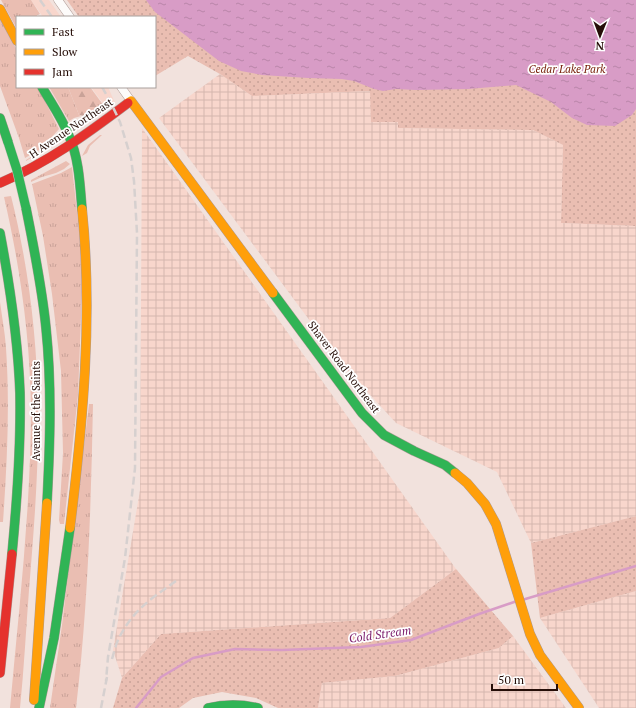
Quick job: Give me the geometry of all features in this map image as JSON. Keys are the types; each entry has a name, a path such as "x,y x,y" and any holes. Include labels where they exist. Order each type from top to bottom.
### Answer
{"main road":[{"path":"0,9 16,39"},
{"path":"39,708 58,612 77,469 83,406 87,329 88,268 85,231 72,144 65,126 43,88"},
{"name":"H Avenue Northeast","path":"0,183 42,164 131,101"},
{"name":"Shaver Road Northeast","path":"131,101 362,413 384,435 445,465 467,483 485,504 496,524 504,547 530,634 540,655 579,708"},
{"name":"Avenue of the Saints","path":"0,118 17,170 26,208 43,304 48,344 50,414 49,465 34,708"},
{"name":"Avenue of the Saints","path":"0,233 9,282 16,337 20,415 17,493 0,673"},
{"path":"208,708 229,705 248,705 258,708"}],"street":[{"path":"58,0 69,16"},
{"name":"Shaver Road Northeast","path":"122,88 131,101"}],"shaded area":[{"path":"31,0 49,0 60,16 42,16"},
{"path":"220,74 252,96 371,91 398,122 398,128 533,130 563,145 561,223 636,226 636,516 531,543 497,472 396,423 342,364 159,118"},
{"path":"92,88 108,88 115,103 107,109"},
{"path":"142,128 456,569 390,618 161,634 122,678 113,650 140,490"},
{"path":"636,591 636,708 599,708 540,618"},
{"path":"513,636 566,708 318,708 322,683 395,676 499,648"}],"green space":[{"path":"1,0 31,0 40,14 37,16 16,16 16,27"},
{"name":"Cedar Lake Park","path":"67,0 636,0 636,226 561,223 563,145 533,130 398,128 398,122 371,122 370,91 252,96 220,74 188,56 156,75 156,16 78,16"},
{"path":"0,19 16,48 16,88 38,88 59,129 41,149 25,158 19,138 0,86"},
{"path":"50,88 68,88 79,115 81,116 69,121"},
{"path":"68,88 90,88 97,109 89,115 79,115"},
{"path":"90,88 104,106 94,113 97,109"},
{"path":"106,108 107,109 91,120 77,123 72,122 79,119 92,118"},
{"path":"62,131 60,141 26,161 44,149 55,135"},
{"path":"102,135 90,146 87,153 82,156 88,145"},
{"path":"66,161 70,164 64,169 31,182 31,180"},
{"path":"72,167 83,266 78,395 64,524 60,524 63,453 61,371 52,294 43,236 32,184 61,173"},
{"path":"11,196 27,274 34,326 38,406 36,498 20,708 10,708 27,520 31,407 29,354 23,302 15,249 4,197"},
{"path":"0,302 6,342 8,392 7,457 3,522 0,522"},
{"path":"89,404 93,404 90,518 86,594 76,708 50,708 62,625"},
{"path":"636,516 636,591 540,618 531,543"},
{"path":"456,569 513,636 499,648 395,676 322,683 318,708 278,708 256,698 222,692 193,698 179,708 113,708 122,678 161,634 390,618"}],"water":[{"name":"Cedar Lake Park","path":"146,0 636,0 636,109 632,115 615,126 587,125 572,118 551,102 516,85 468,89 396,89 383,91 354,81 342,79 262,75 241,71 219,61 155,12"}],"waterway":[{"name":"Cold Stream","path":"522,600 636,566"},
{"name":"Cold Stream","path":"136,708 161,677 193,658 235,649 282,650 361,647 411,640 517,601"}],"railway":[{"path":"40,0 51,16"},
{"path":"103,88 120,122 131,158 137,233 135,468 125,558 108,657 106,681"},
{"path":"112,659 119,638 130,620 151,599 176,581"},
{"path":"101,708 107,677"}],"traffic: fast":[{"path":"43,88 66,129 75,153 82,209"},
{"path":"0,118 8,142"},
{"path":"8,142 17,170 26,208"},
{"path":"26,208 40,283 48,350 50,416 47,503"},
{"path":"0,233 13,313 20,393 18,474 12,554"},
{"path":"273,293 362,413 384,435 445,465 455,473"},
{"path":"39,708 54,638 70,528"},
{"path":"208,708 233,705 258,708"}],"traffic: slow":[{"path":"0,9 16,39"},
{"path":"128,103 131,101 273,293"},
{"path":"70,528 79,448 85,368 87,289 82,209"},
{"path":"455,473 467,483 485,504 496,524 530,634 540,655 579,708"},
{"path":"34,700 47,503"}],"traffic: jam":[{"path":"0,183 50,157 82,137 128,103"},
{"path":"0,673 12,554"}]}
